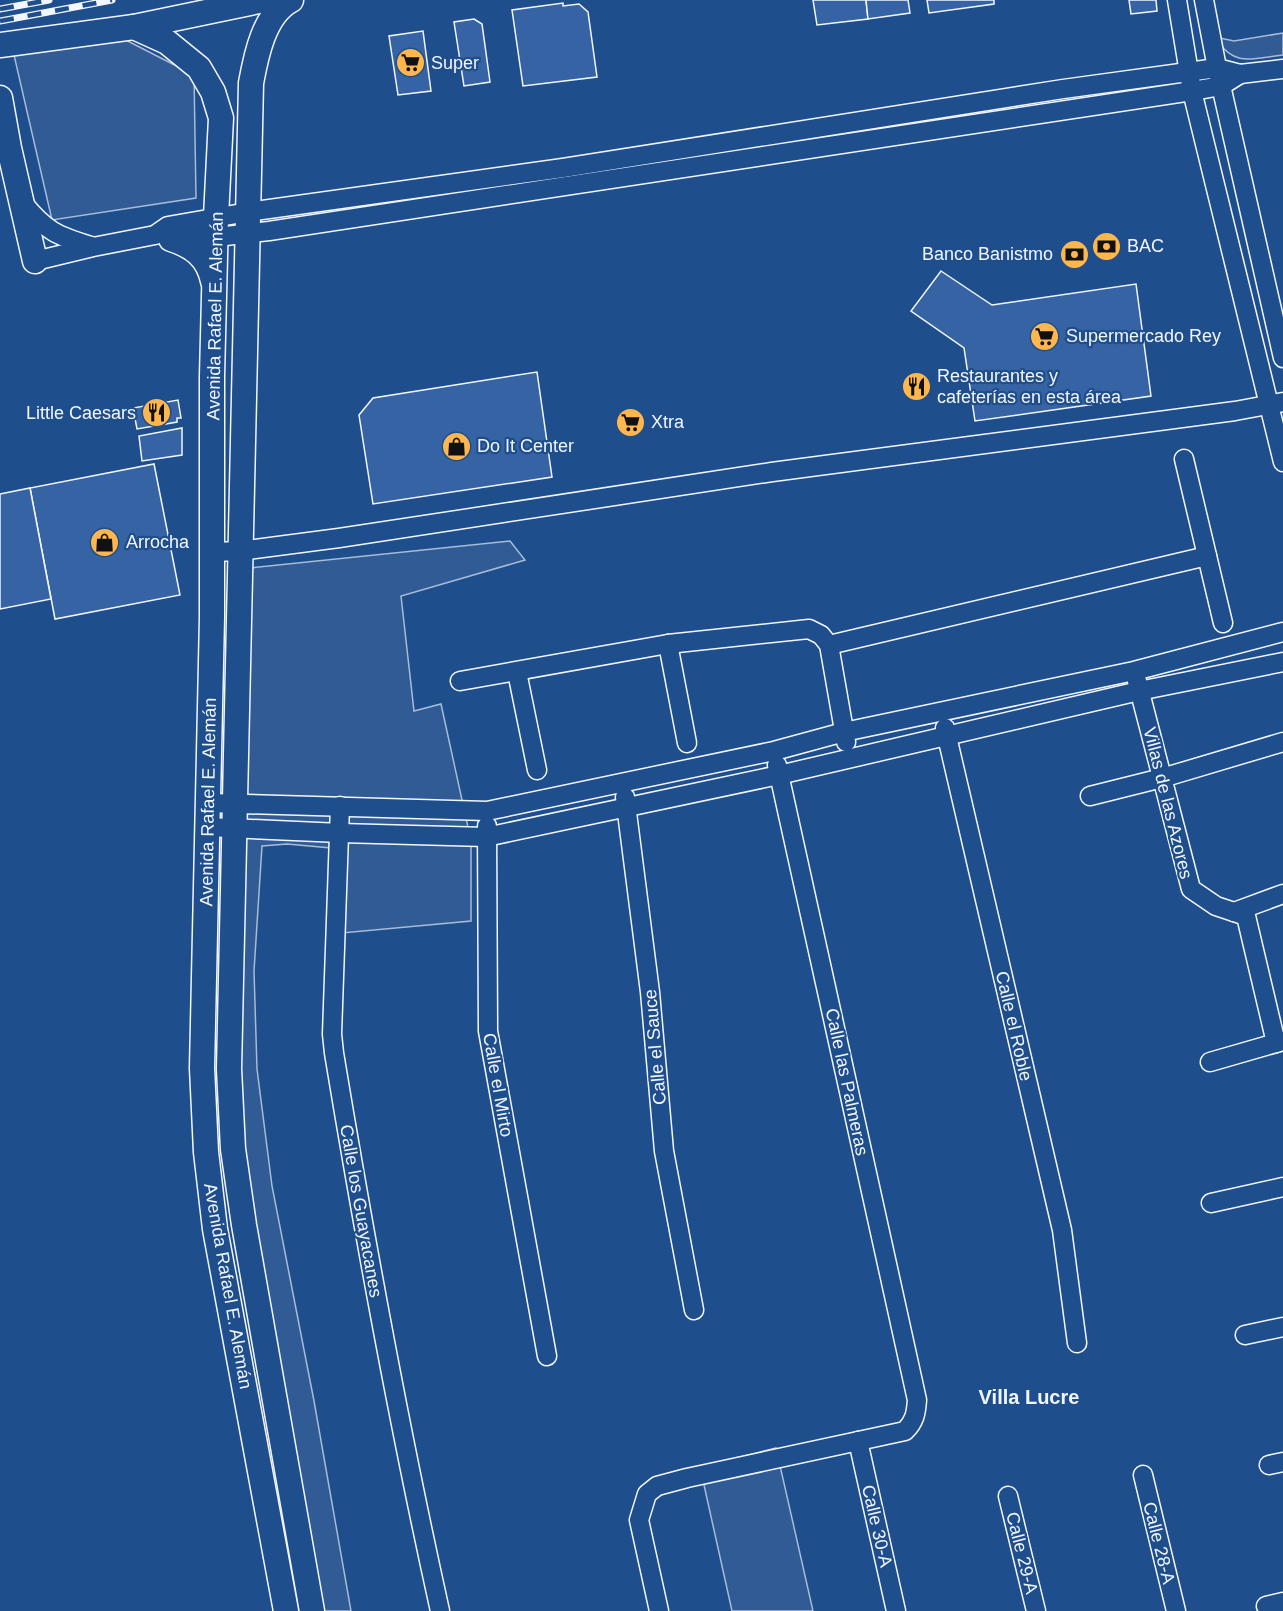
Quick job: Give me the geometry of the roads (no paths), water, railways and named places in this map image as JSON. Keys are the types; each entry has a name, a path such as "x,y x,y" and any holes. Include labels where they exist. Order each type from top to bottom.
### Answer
{"main road":[{"path":"0,45 134,27 264,0"},
{"name":"Avenida Rafael E. Alemán","path":"291,0 285,3 266,28 257,54 251,84 229,1069 233,1149 244,1225 312,1611"},
{"name":"Avenida Rafael E. Alemán","path":"134,27 167,42 199,68 213,92 221,118 212,376 213,552 202,1068 206,1152 215,1229 286,1611"},
{"path":"0,98 35,261"},
{"path":"163,237 188,244 202,255 211,270 214,287"}],"street":[{"path":"1177,0 1192,91 1276,403 1283,462"},
{"path":"1204,0 1219,77 1283,358"},
{"path":"247,223 552,170 1063,89 1189,72 1219,77 1283,69"},
{"path":"35,261 93,247 163,237 168,226 216,227 247,223 1192,91 1219,77"},
{"path":"22,201 38,221 49,230 65,239 93,247"},
{"path":"213,552 240,551 772,472 1276,403"},
{"path":"1184,459 1223,622"},
{"path":"829,645 1207,556"},
{"path":"460,681 668,644 809,630 821,635 829,645 849,758"},
{"path":"208,803 487,811 774,751 844,732 1134,671 1283,632"},
{"path":"668,644 687,743"},
{"path":"207,827 486,837 779,775 1139,691 1283,662"},
{"name":"Villas de las Azores","path":"1134,671 1191,889 1216,906 1246,916 1280,1042"},
{"path":"517,672 537,770"},
{"name":"Calle el Roble","path":"941,711 1062,1230 1077,1343"},
{"path":"1090,796 1162,778 1283,742"},
{"name":"Calle las Palmeras","path":"774,751 917,1400 913,1423 905,1431 858,1441"},
{"name":"Calle el Sauce","path":"623,783 650,992 664,1151 694,1310"},
{"name":"Calle los Guayacanes","path":"340,806 332,1034 334,1053 361,1218 405,1454 440,1611"},
{"name":"Calle el Mirto","path":"487,811 488,1032 547,1356"},
{"path":"1234,912 1283,894"},
{"path":"1210,1062 1280,1042"},
{"path":"1211,1203 1283,1187"},
{"path":"1245,1335 1283,1327"},
{"path":"660,1611 639,1520 647,1494 657,1486 687,1478 858,1441"},
{"name":"Calle 30-A","path":"858,1441 896,1611"},
{"name":"Calle 28-A","path":"1143,1475 1176,1611"},
{"name":"Calle 29-A","path":"1008,1496 1036,1611"}],"railway":[{"path":"0,9 49,0"},
{"path":"0,21 112,0"}],"place":[{"name":"Super","path":"410,63"},
{"name":"BAC","path":"1106,246"},
{"name":"Banco Banistmo","path":"1074,254"},
{"name":"Supermercado Rey","path":"1045,336"},
{"name":"Restaurantes y cafeterías en esta área","path":"916,386"},
{"name":"Little Caesars","path":"157,413"},
{"name":"Xtra","path":"630,422"},
{"name":"Do It Center","path":"456,446"},
{"name":"Arrocha","path":"105,542"}],"district":[{"name":"Villa Lucre","path":"1029,1397"}]}
